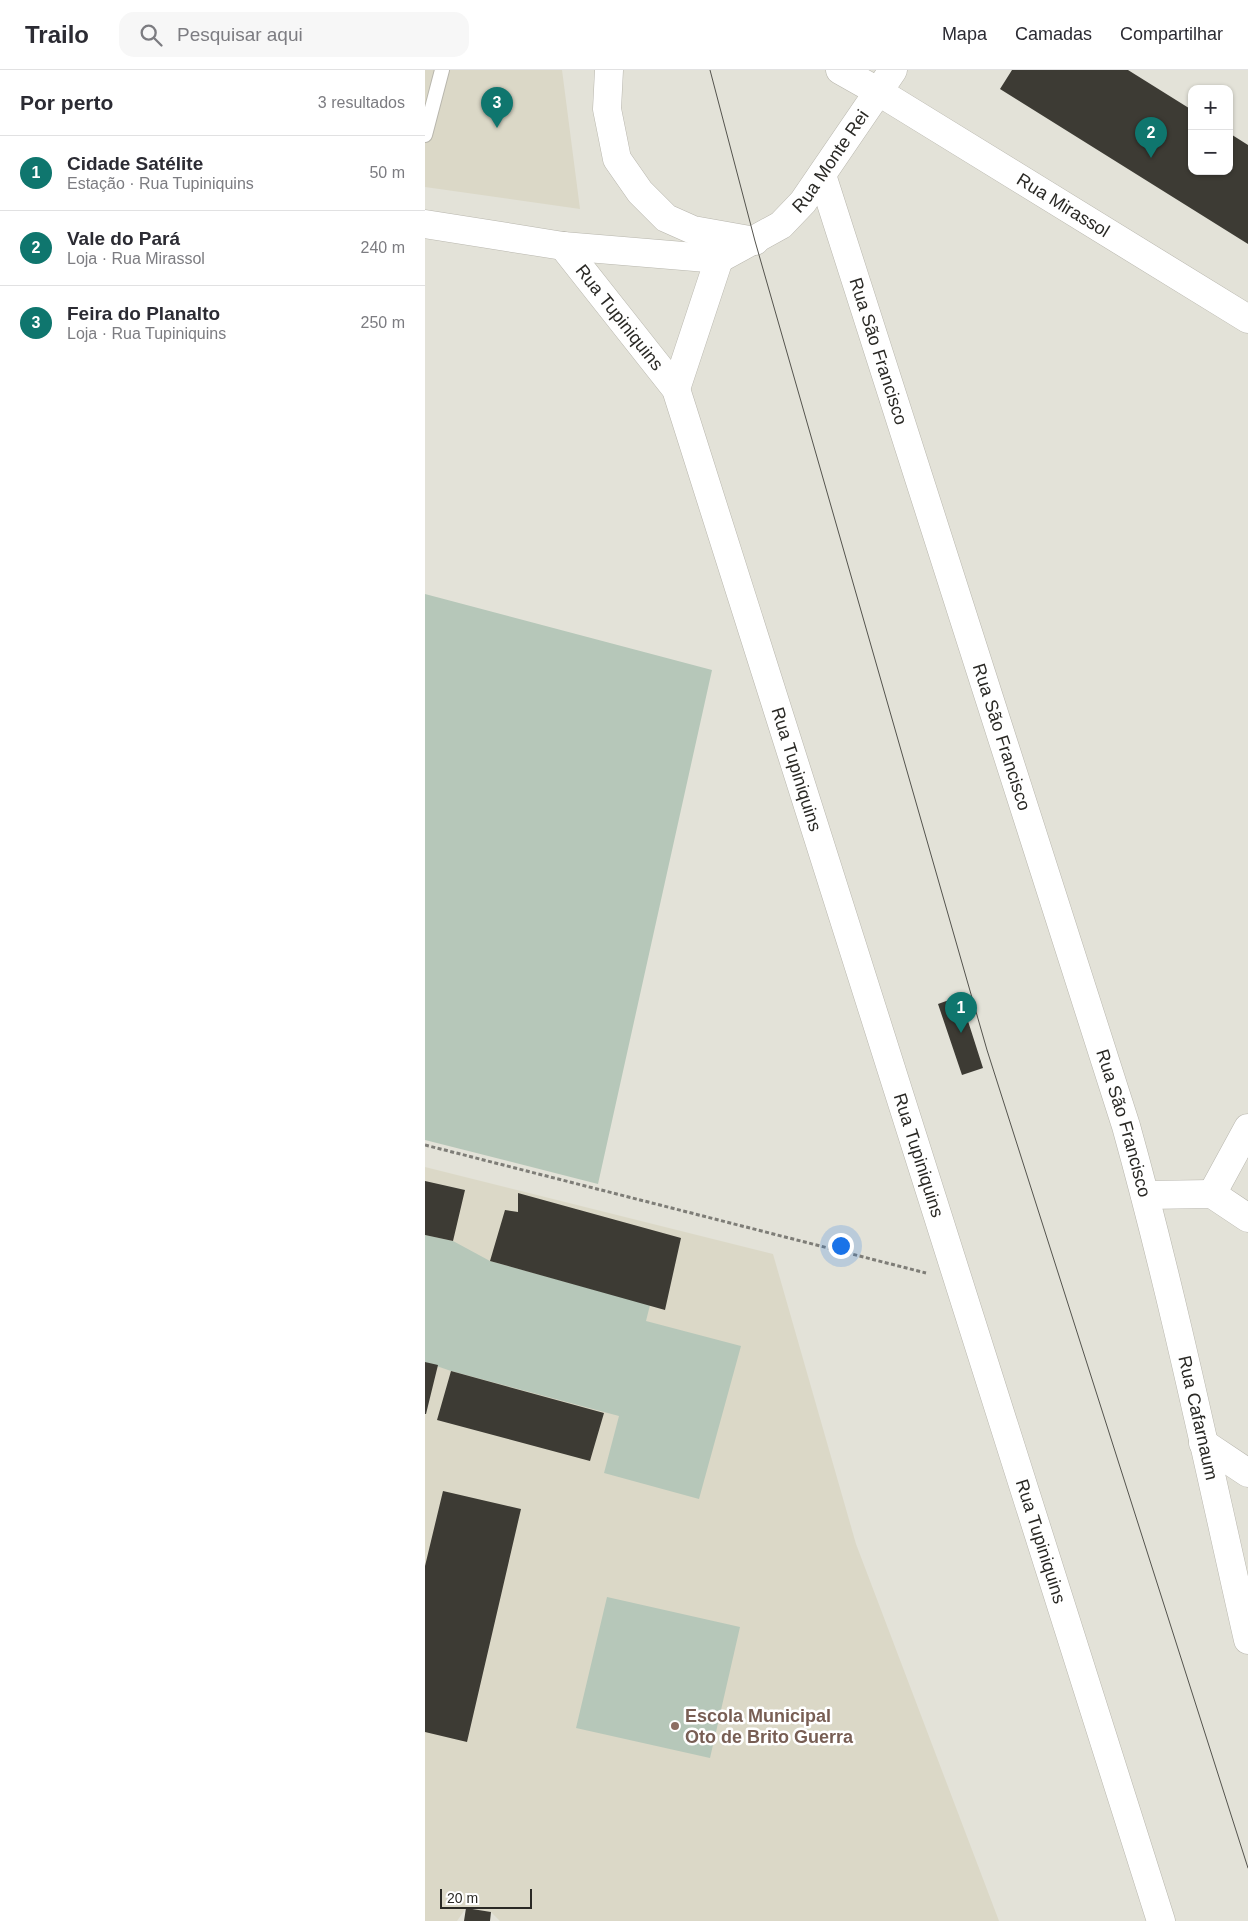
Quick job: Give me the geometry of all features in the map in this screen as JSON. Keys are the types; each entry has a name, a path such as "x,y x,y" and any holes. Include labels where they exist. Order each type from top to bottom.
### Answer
{"street":[{"path":"609,70 607,109 617,159 640,192 666,218 693,230 755,241"},
{"name":"Rua Mirassol","path":"839,70 886,81 1248,319"},
{"name":"Rua Monte Rei","path":"719,259 755,241 781,225 803,202 886,81"},
{"name":"Rua São Francisco","path":"823,175 1126,1126 1145,1195 1212,1194"},
{"path":"425,224 563,246 719,259"},
{"name":"Rua Tupiniquins","path":"563,246 676,389 1161,1921"},
{"name":"Rua Tupiniquins","path":"676,389 719,259"},
{"path":"1248,1128 1212,1194 1248,1218"},
{"name":"Rua Cafarnaum","path":"1145,1195 1248,1640"},
{"path":"1203,1443 1248,1473"}],"lane":[{"path":"425,135 442,70"}],"path":[{"path":"425,1145 933,1275"}],"shaded area":[{"path":"425,70 562,70 580,209 425,187"},
{"name":"Escola Municipal Oto de Brito Guerra","path":"425,1167 773,1254 856,1544 999,1921 500,1921 491,1912 466,1908 457,1921 425,1921"}],"green space":[{"path":"425,594 712,670 598,1184 425,1140"},
{"path":"425,1235 453,1241 490,1261 650,1305 646,1321 741,1346 699,1499 604,1473 619,1416 451,1371 425,1362"},
{"path":"607,1597 740,1627 710,1758 576,1728"}],"building":[{"path":"1012,70 1128,70 1188,108 1188,175 1233,175 1233,136 1248,145 1248,244 1000,89"},
{"path":"960,996 983,1068 962,1075 938,1004"},
{"path":"425,1181 465,1190 453,1241 425,1235"},
{"path":"518,1193 681,1238 665,1310 490,1261 505,1210 518,1212"},
{"path":"425,1362 438,1365 426,1414 425,1414"},
{"path":"451,1371 604,1413 590,1461 437,1420"},
{"path":"443,1491 521,1509 467,1742 425,1732 425,1566"},
{"path":"466,1908 491,1912 490,1921 464,1921"}],"tram line":[{"path":"710,70 755,241 987,1050 1248,1868"}],"place":[{"name":"Feira do Planalto","path":"497,128"},
{"name":"Vale do Pará","path":"1151,158"},
{"name":"Cidade Satélite","path":"961,1033"},
{"name":"Escola Municipal Oto de Brito Guerra","path":"675,1726"}]}
